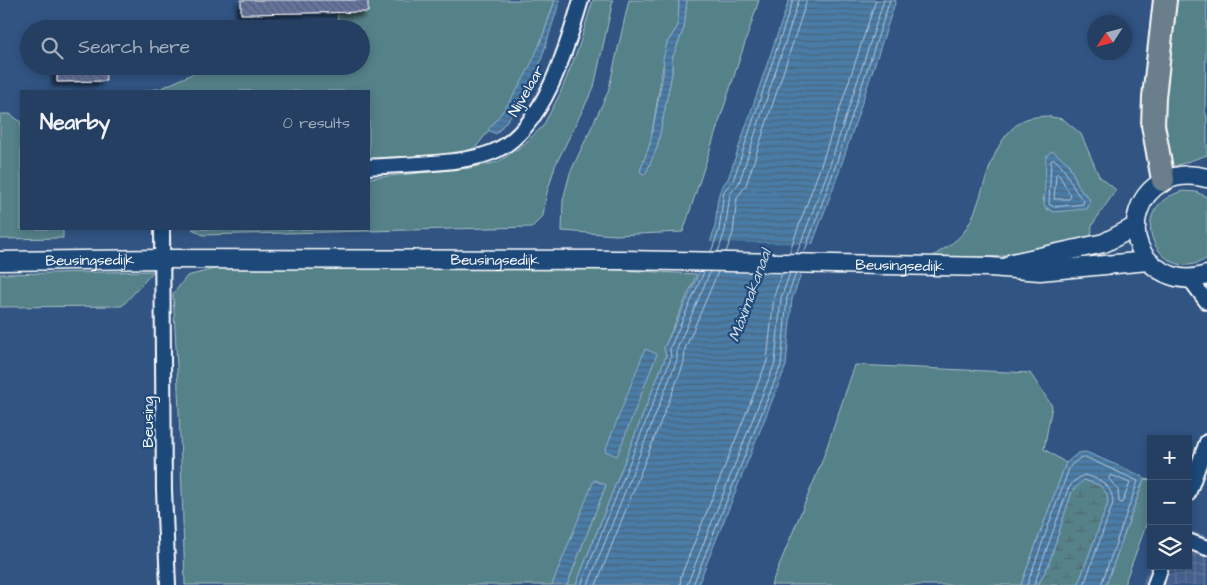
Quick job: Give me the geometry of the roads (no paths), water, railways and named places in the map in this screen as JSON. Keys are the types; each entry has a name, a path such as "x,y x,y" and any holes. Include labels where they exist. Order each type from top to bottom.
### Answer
{"highway":[{"path":"1163,180 1156,151 1153,115 1165,0"}],"street":[{"name":"Nijvelaar","path":"370,167 470,158 496,151 515,139 533,116 548,91 568,43 581,0"},
{"path":"1207,178 1192,174 1177,175 1163,180 1152,188 1143,199 1138,212 1136,226 1137,239 1148,260 1162,272 1190,279 1207,275"},
{"name":"Beusingsedijk","path":"990,268 1104,243 1136,226"},
{"path":"162,230 163,259"},
{"name":"Beusingsedijk","path":"0,261 163,259 622,260 990,268 1040,271 1148,260"},
{"name":"Beusing","path":"163,259 164,490 168,585"},
{"path":"1190,279 1207,302"},
{"path":"1192,483 1207,442"},
{"path":"1192,542 1207,548"},
{"path":"1155,585 1161,570"}],"water":[{"path":"555,0 560,0 537,73 514,112 496,134 488,130 501,114 529,69"},
{"path":"679,0 687,0 684,28 672,59 672,73 657,148 646,173 643,174 640,171 650,144 664,70 663,59 667,43 678,26"},
{"name":"Máximakanaal","path":"789,0 896,0 838,175 792,299 786,366 698,585 576,585 666,356 664,348 704,260 714,230 718,197 728,179"},
{"path":"1050,152 1054,152 1068,163 1081,191 1089,198 1090,204 1087,209 1053,212 1044,206 1046,157"},
{"path":"645,349 657,354 617,456 605,451"},
{"path":"1086,452 1142,476 1144,479 1106,585 1078,585 1108,503 1107,494 1100,485 1084,480 1072,491 1048,566 1038,585 1021,585 1066,463 1078,453"},
{"path":"594,480 606,485 567,585 552,585"}]}
